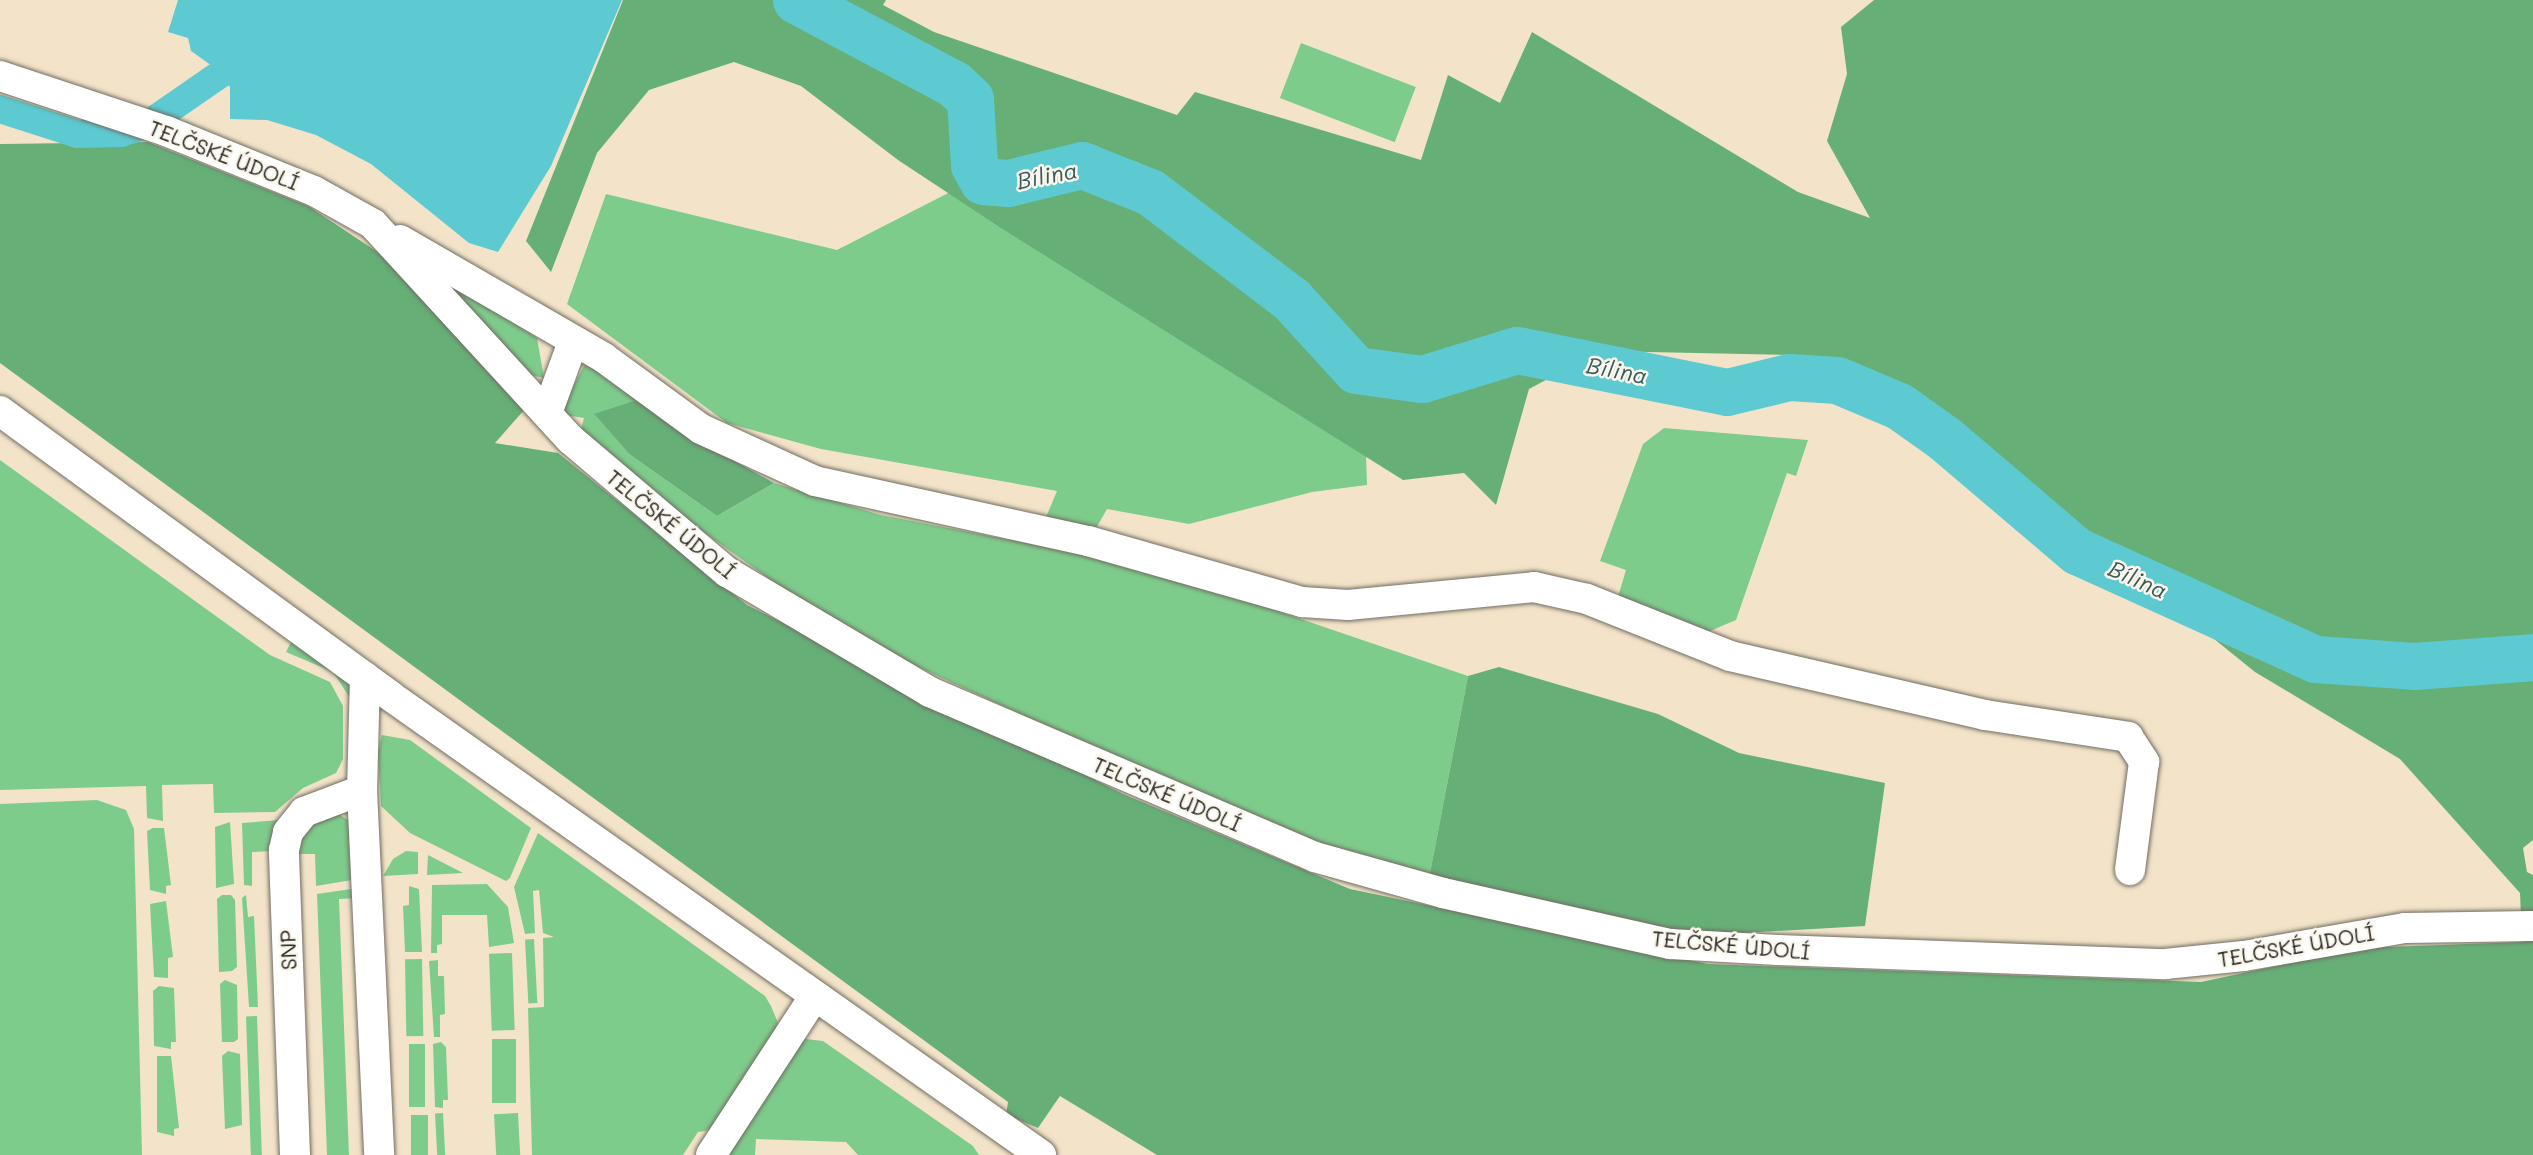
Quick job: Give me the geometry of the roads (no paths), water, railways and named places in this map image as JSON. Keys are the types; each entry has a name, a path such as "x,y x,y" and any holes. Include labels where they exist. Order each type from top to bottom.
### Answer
{"street":[{"name":"TELČSKÉ ÚDOLÍ","path":"0,76 166,131 314,191 373,224 586,453 727,572 930,692 1315,857 1443,893 1670,944 2126,963 2202,961 2406,928 2533,926"},
{"path":"373,224 604,358 701,429 815,481 1088,541 1302,602 1348,605 1534,587 1587,599 1730,656 1985,715 2128,737 2144,762 2130,870"},
{"path":"547,413 573,342"},
{"path":"0,411 365,677 1041,1155"},
{"path":"365,677 362,790 379,1155"},
{"name":"SNP","path":"295,1155 284,850 288,832 304,813 362,790"},
{"path":"711,1155 814,997"}],"water":[{"path":"178,0 622,0 551,166 498,252 469,243 371,164 316,135 267,120 230,119 230,87 222,73 191,51 188,38 168,32"}],"waterway":[{"path":"0,109 78,134 121,133 148,124 222,73 272,0"},
{"name":"Bílina","path":"796,0 954,84 970,99 974,165 983,181 1008,183 1082,165 1150,192 1291,299 1356,370 1422,379 1517,350 1727,392 1789,377 1837,380 1899,406 1944,438 2077,551 2315,659 2414,666 2533,657"}]}
